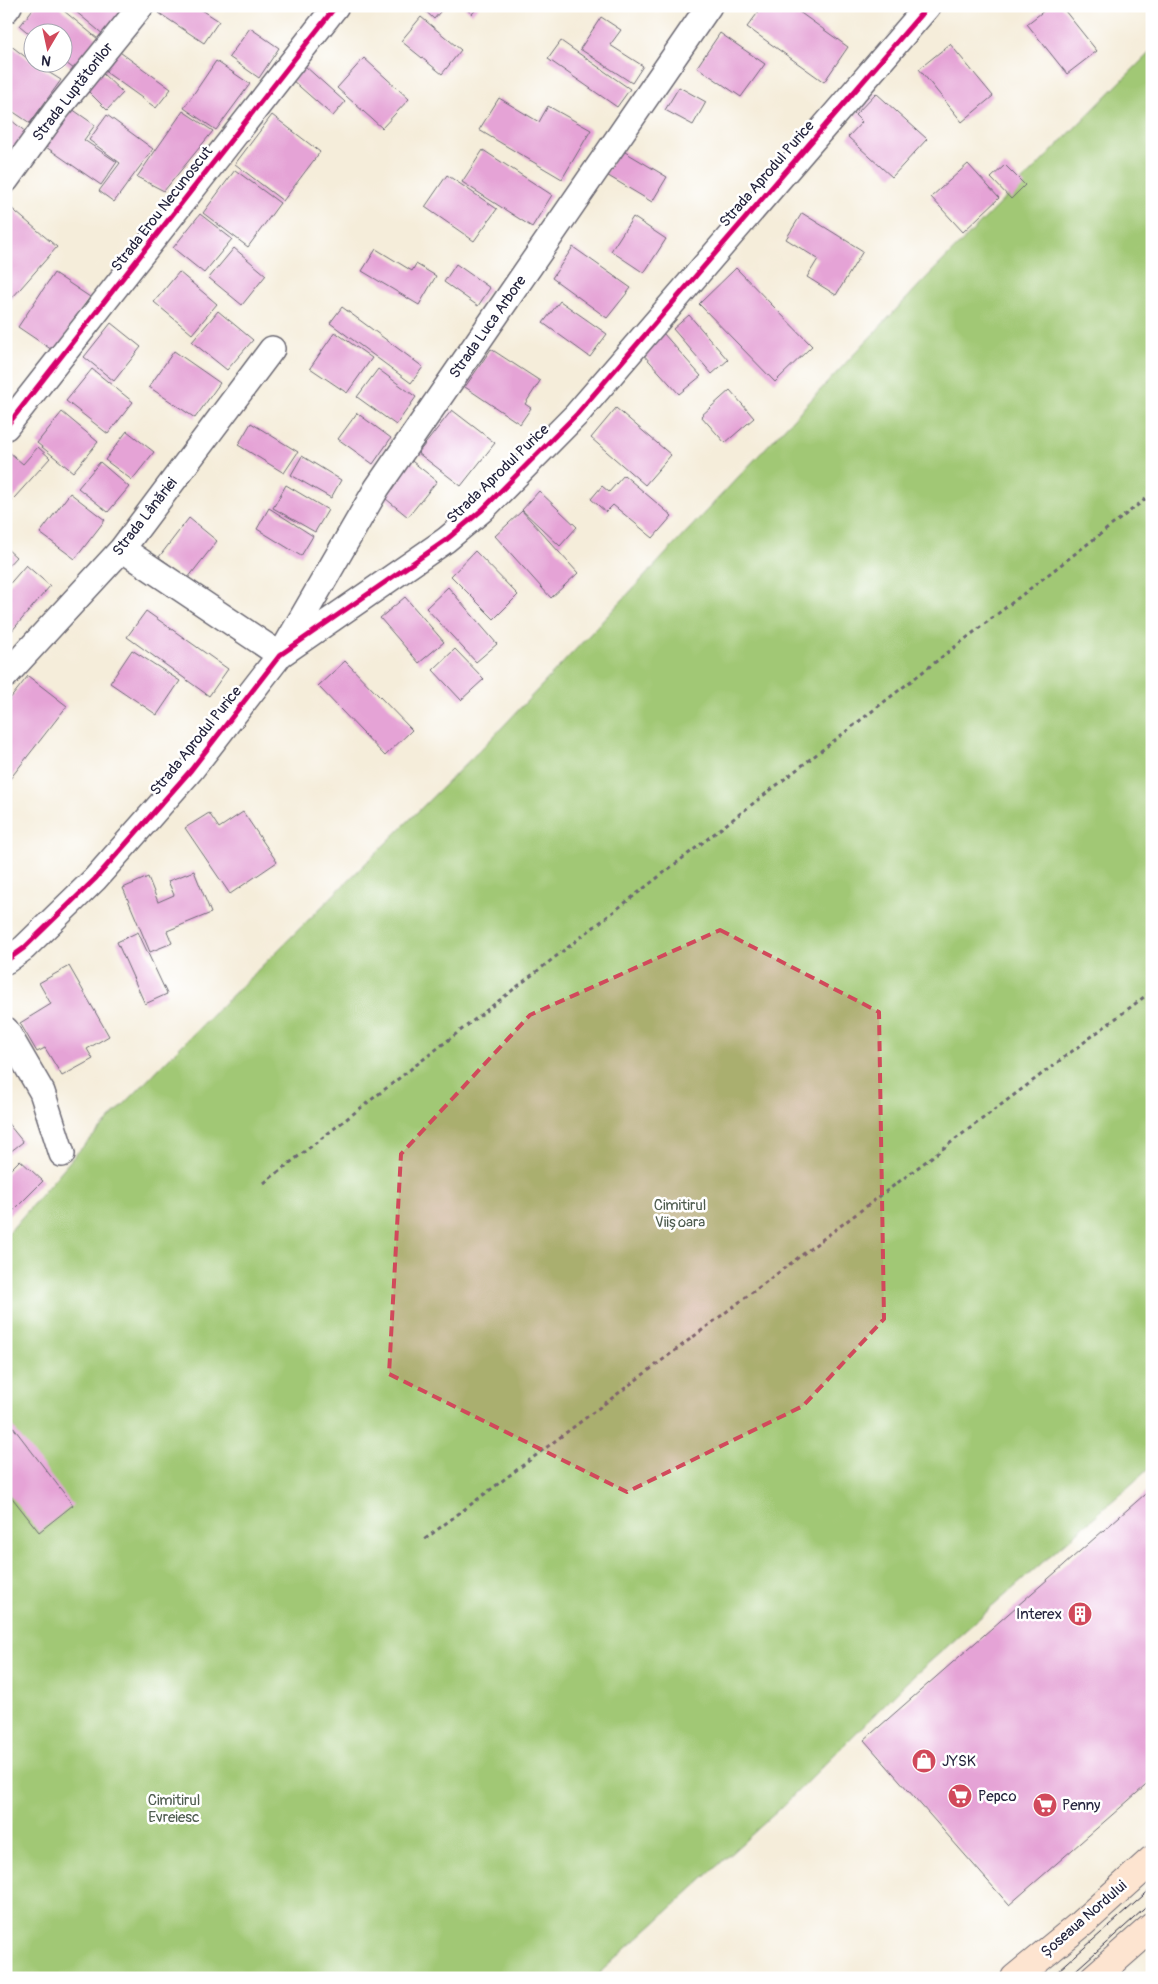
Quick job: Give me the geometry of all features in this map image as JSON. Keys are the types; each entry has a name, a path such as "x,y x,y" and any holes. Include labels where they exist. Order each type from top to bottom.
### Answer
{"main road":[{"name":"Șoseaua Nordului","path":"1015,1978 1081,1924 1152,1860"},
{"path":"1094,1978 1152,1927"}],"street":[{"path":"6,10 9,6"},
{"name":"Strada Luptătorilor","path":"6,180 56,111 142,6"},
{"name":"Strada Erou Necunoscut","path":"6,427 336,6"},
{"name":"Strada Luca Arbore","path":"280,655 377,488 709,6"},
{"name":"Strada Aprodul Purice","path":"6,961 24,948 95,879 191,770 280,655 446,540 482,510 531,462 576,414 928,6"},
{"name":"Strada Lânăriei","path":"6,674 122,549 272,350"},
{"path":"122,549 280,655"},
{"path":"6,1030 42,1092 62,1154"}],"path":[{"path":"264,1183 1152,494"},
{"path":"425,1539 1152,991"}],"highlighted area":[{"path":"720,930 879,1012 884,1319 803,1406 627,1492 389,1374 401,1154 530,1015"}],"green space":[{"name":"Cimitirul Viișoara","path":"1152,50 1152,1466 908,1681 782,1807 594,1978 6,1978 6,1236 75,1155 171,1056 493,737 925,279"}],"building":[{"path":"35,6 58,6 98,39 74,69 72,68 72,22 23,22"},
{"path":"69,6 130,6 104,35"},
{"path":"164,6 204,6 202,10 219,21 204,43 159,13"},
{"path":"420,6 445,6 434,19"},
{"path":"463,6 479,6 472,14"},
{"path":"755,6 791,6 848,47 824,82 747,27 760,10"},
{"path":"1050,6 1061,6 1097,51 1067,74 1027,24"},
{"path":"421,17 461,50 442,74 401,41"},
{"path":"601,17 621,30 610,45 643,66 632,83 580,49"},
{"path":"250,28 279,48 259,78 229,57"},
{"path":"720,33 765,64 741,97 697,67"},
{"path":"561,41 630,89 617,107 548,59"},
{"path":"950,44 993,96 962,122 919,69"},
{"path":"10,45 22,54 22,72 48,72 61,80 30,123 6,107 6,50"},
{"path":"117,50 171,89 156,108 103,70"},
{"path":"364,58 409,99 382,128 337,88"},
{"path":"216,61 250,84 216,130 184,108"},
{"path":"305,66 345,102 333,116 292,80"},
{"path":"100,71 123,93 107,110 84,87"},
{"path":"679,87 706,102 693,125 665,110"},
{"path":"876,93 927,139 892,177 848,137 862,122 855,115"},
{"path":"499,98 539,122 548,106 591,130 562,179 479,130"},
{"path":"72,109 95,125 84,140 117,162 101,185 46,147"},
{"path":"183,111 213,131 164,191 137,177"},
{"path":"107,115 153,149 114,202 99,191 120,163 89,140"},
{"path":"272,115 320,152 283,201 235,164"},
{"path":"6,116 27,133 6,160"},
{"path":"620,149 667,177 652,202 605,174"},
{"path":"483,150 552,195 532,227 462,182"},
{"path":"968,164 999,198 963,232 931,197"},
{"path":"1005,165 1025,185 1011,199 991,178"},
{"path":"235,170 280,203 248,247 203,213"},
{"path":"447,175 497,209 474,241 425,207"},
{"path":"10,207 57,247 6,305 6,211"},
{"path":"802,213 863,251 836,295 807,277 818,259 786,239"},
{"path":"200,214 232,239 204,273 173,248"},
{"path":"633,217 666,239 644,273 611,251"},
{"path":"573,247 631,288 607,318 552,278"},
{"path":"234,248 266,275 242,305 209,278"},
{"path":"376,249 412,271 416,264 436,276 419,305 362,271"},
{"path":"456,264 490,288 478,306 444,282"},
{"path":"736,268 812,346 775,382 699,304"},
{"path":"179,272 217,304 192,334 154,302"},
{"path":"54,273 90,297 73,322 58,354 18,327"},
{"path":"560,301 607,334 590,357 543,323"},
{"path":"342,307 423,367 411,383 330,323"},
{"path":"218,311 253,340 227,370 192,342"},
{"path":"689,315 728,360 712,374 673,329"},
{"path":"111,323 141,347 114,381 84,357"},
{"path":"335,332 372,358 347,393 310,368"},
{"path":"663,333 701,376 679,394 641,352"},
{"path":"491,349 540,381 525,404 531,408 520,424 465,387"},
{"path":"174,351 220,383 195,418 149,387"},
{"path":"92,369 133,402 108,434 66,401"},
{"path":"378,369 416,397 396,425 357,397"},
{"path":"730,390 754,418 725,443 701,416"},
{"path":"616,408 671,455 645,485 591,438"},
{"path":"452,410 495,443 461,486 418,453"},
{"path":"62,412 98,442 73,472 37,443"},
{"path":"357,413 391,438 373,464 338,439"},
{"path":"251,423 298,452 284,473 238,445"},
{"path":"127,431 154,452 132,480 105,460"},
{"path":"38,447 50,458 6,507 6,453 8,451 23,464"},
{"path":"302,456 341,480 331,498 291,475"},
{"path":"408,458 437,481 408,517 380,494"},
{"path":"100,462 129,487 108,512 78,488"},
{"path":"624,475 672,516 653,538 613,505 606,512 591,499 602,486 609,492"},
{"path":"286,485 328,510 315,532 273,508"},
{"path":"539,491 577,527 560,546 522,510"},
{"path":"70,493 105,520 75,559 40,533"},
{"path":"269,508 313,536 301,556 257,529"},
{"path":"522,511 578,573 551,598 495,536"},
{"path":"189,518 217,541 188,578 159,557"},
{"path":"6,548 16,557 6,568"},
{"path":"475,551 518,595 494,619 451,576"},
{"path":"26,565 50,586 11,632 6,628 6,588"},
{"path":"448,587 497,644 476,662 426,608"},
{"path":"405,597 444,642 419,663 380,618"},
{"path":"146,611 228,669 209,696 127,637"},
{"path":"455,649 484,679 461,700 433,670"},
{"path":"132,650 180,681 157,715 110,683"},
{"path":"345,661 412,730 385,756 318,686"},
{"path":"28,676 67,706 6,784 6,704"},
{"path":"243,812 277,862 230,894 185,828 209,813 219,828"},
{"path":"194,871 211,913 167,931 172,943 150,952 123,888 148,877 158,902 174,895 168,881"},
{"path":"138,932 167,994 145,1004 117,942"},
{"path":"69,966 109,1036 87,1049 93,1059 62,1076 45,1048 37,1052 20,1023 51,1004 39,983"},
{"path":"6,1121 23,1142 6,1155"},
{"path":"20,1160 43,1181 6,1218 6,1174"},
{"path":"6,1418 73,1505 39,1532 6,1490"},
{"name":"Interex","path":"1152,1488 1152,1780 1009,1905 864,1740"}],"tram line":[{"path":"1050,1978 1152,1888"},
{"path":"1067,1978 1152,1902"}],"cycle path":[{"path":"6,427 336,6"},
{"path":"6,961 24,948 95,879 191,770 280,655 446,540 482,510 577,414 928,6"}],"place":[{"name":"Interex","path":"1080,1614"},
{"name":"JYSK","path":"924,1761"},
{"name":"Pepco","path":"960,1796"},
{"name":"Penny","path":"1045,1805"}],"park label":[{"name":"Cimitirul Evreiesc","path":"174,1808"}]}
